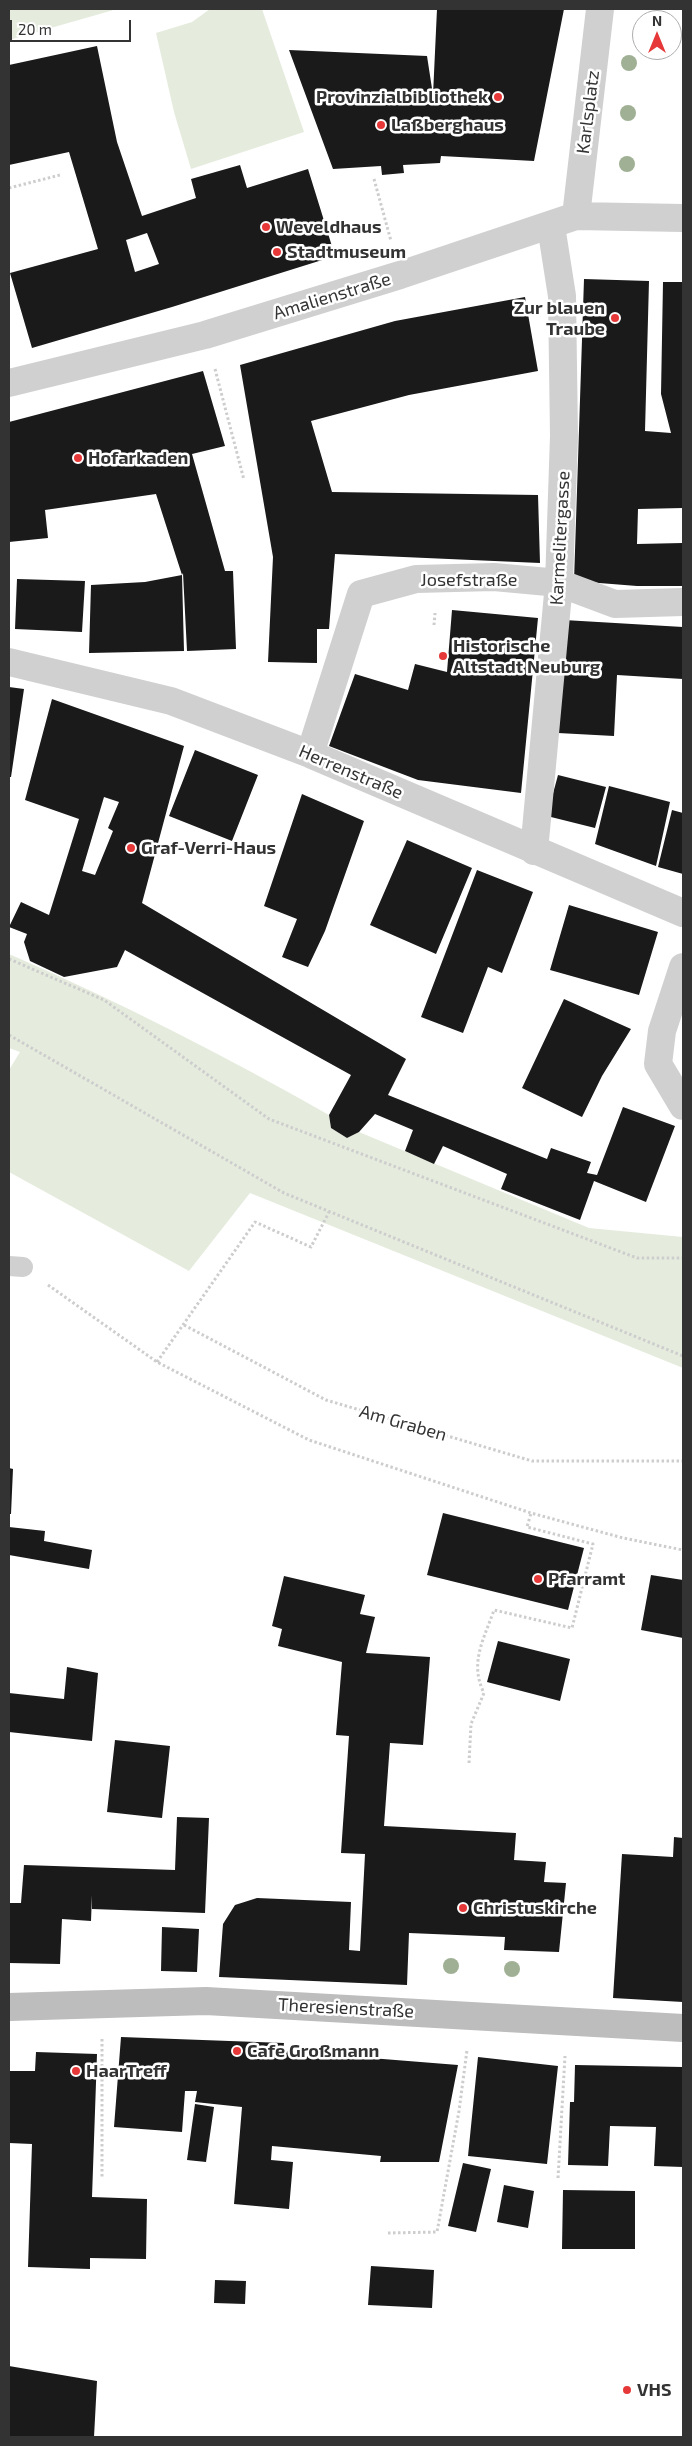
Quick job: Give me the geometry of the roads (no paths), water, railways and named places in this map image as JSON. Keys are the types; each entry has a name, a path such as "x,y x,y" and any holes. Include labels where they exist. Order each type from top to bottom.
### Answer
{"main road":[{"name":"Theresienstraße","path":"9,2007 206,2001 683,2028"}],"street":[{"name":"Karlsplatz","path":"576,216 600,9"},
{"name":"Amalienstraße","path":"9,383 205,335 400,275 551,226 576,216 683,218"},
{"name":"Karmelitergasse","path":"534,851 559,583 564,436 562,296 551,226"},
{"name":"Josefstraße","path":"310,754 361,594 416,579 494,577 559,583 615,604 683,602"},
{"name":"Herrenstraße","path":"9,662 165,698 310,754 683,913"},
{"path":"683,967 662,1031 658,1064 683,1106"}],"place":[{"name":"Provinzialbibliothek","path":"498,97"},
{"name":"Laßberghaus","path":"381,125"},
{"name":"Weveldhaus","path":"266,227"},
{"name":"Stadtmuseum","path":"277,252"},
{"name":"Zur blauen Traube","path":"615,318"},
{"name":"Hofarkaden","path":"78,458"},
{"name":"Historische Altstadt Neuburg","path":"443,656"},
{"name":"Graf-Verri-Haus","path":"131,848"},
{"name":"Pfarramt","path":"538,1579"},
{"name":"Christuskirche","path":"463,1908"},
{"name":"Cafe Großmann","path":"237,2051"},
{"name":"HaarTreff","path":"76,2071"},
{"name":"VHS","path":"627,2390"}]}
